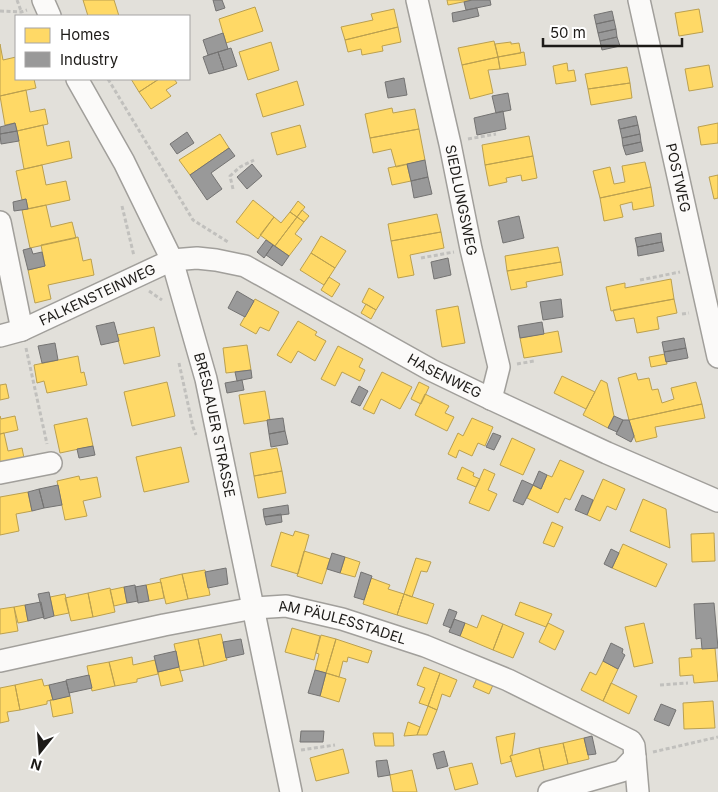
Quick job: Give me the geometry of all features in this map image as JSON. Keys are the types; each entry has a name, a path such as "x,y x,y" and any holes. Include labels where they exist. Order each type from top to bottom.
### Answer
{"street":[{"name":"SIEDLUNGSWEG","path":"417,0 450,144 471,249 500,367 491,399"},
{"name":"POSTWEG","path":"639,0 716,343"},
{"name":"BRESLAUER STRASSE","path":"78,80 124,162 172,260 206,379 291,792"},
{"path":"0,222 22,330"},
{"name":"HASENWEG","path":"172,260 197,258 245,266 422,366 650,473 718,501"},
{"name":"FALKENSTEINWEG","path":"0,336 22,330 172,260"},
{"path":"0,473 51,463"},
{"name":"AM PÄULESSTADEL","path":"0,661 254,608 286,606 342,619 425,646 508,680 631,740 634,746 628,764"},
{"path":"549,792 628,764 638,792"}],"path":[{"path":"17,0 21,12"},
{"path":"0,11 21,12 42,8"},
{"path":"109,80 193,220 243,251 245,266"},
{"path":"450,144 496,134"},
{"path":"233,189 230,176 240,167 254,160"},
{"path":"121,200 139,276 144,286 166,303"},
{"path":"421,258 471,249"},
{"path":"640,280 698,268"},
{"name":"FALKENSTEINWEG","path":"22,330 51,463"},
{"path":"178,360 196,436"},
{"path":"660,685 688,684"},
{"path":"628,764 718,737"},
{"path":"283,752 335,745"}],"building: Homes":[{"path":"83,0 114,0 119,15 88,15"},
{"path":"447,0 472,0 448,5"},
{"path":"255,7 263,31 226,43 219,19"},
{"path":"394,9 398,27 345,40 341,27 373,20 371,14"},
{"path":"699,9 703,32 679,36 675,13"},
{"path":"398,27 401,42 382,46 383,51 362,55 361,49 348,52 345,40"},
{"path":"494,41 498,57 462,65 458,48"},
{"path":"271,42 279,70 248,80 239,52"},
{"path":"511,42 511,44 519,43 521,53 498,57 495,44"},
{"path":"0,44 3,60 15,57 15,80 34,80 36,88 0,96"},
{"path":"524,52 526,65 500,69 498,57"},
{"path":"498,57 500,69 488,70 493,93 470,99 462,65"},
{"path":"567,63 568,71 574,70 576,81 556,84 553,66"},
{"path":"709,65 713,87 689,91 685,69"},
{"path":"627,67 630,83 588,89 585,74"},
{"path":"132,80 157,80 139,92"},
{"path":"157,80 175,80 177,83 166,90 171,96 151,109 139,92"},
{"path":"297,81 304,105 263,117 256,94"},
{"path":"630,83 632,98 591,105 588,89"},
{"path":"26,90 30,112 45,109 48,124 17,131 15,123 5,125 0,96"},
{"path":"392,108 393,113 415,109 419,129 370,138 365,114"},
{"path":"718,123 718,143 701,145 698,127"},
{"path":"43,125 47,146 69,141 72,158 24,169 17,131"},
{"path":"300,125 306,147 277,155 271,133"},
{"path":"419,129 425,160 396,167 391,149 373,153 370,138"},
{"path":"220,134 229,148 190,175 179,160"},
{"path":"529,136 533,156 485,165 482,145"},
{"path":"533,156 537,178 522,181 521,175 506,178 507,182 489,186 485,165"},
{"path":"645,162 651,187 600,198 593,171 610,167 614,184 625,182 622,166"},
{"path":"407,164 411,181 392,185 388,168"},
{"path":"42,165 46,185 66,181 70,200 28,209 26,199 22,200 16,171"},
{"path":"718,175 718,198 714,199 709,177"},
{"path":"651,187 654,206 633,210 632,202 620,205 623,217 604,221 600,198"},
{"path":"253,200 274,217 258,239 236,222"},
{"path":"298,201 305,207 297,217 290,212"},
{"path":"46,205 51,227 72,222 76,238 30,248 22,210"},
{"path":"302,210 309,216 304,222 297,217"},
{"path":"290,212 297,217 275,246 260,235 274,217 281,223"},
{"path":"437,214 441,232 391,241 388,224"},
{"path":"297,217 304,222 295,234 302,239 289,256 275,246"},
{"path":"441,232 444,248 410,255 414,275 398,278 391,241"},
{"path":"321,236 346,251 335,268 311,253"},
{"path":"78,237 83,261 91,259 94,275 48,285 51,299 35,303 28,270 45,266 41,245"},
{"path":"558,247 561,262 507,271 505,256"},
{"path":"311,253 335,268 324,285 300,270"},
{"path":"561,262 563,275 526,282 527,287 511,290 507,271"},
{"path":"329,277 340,284 332,297 321,290"},
{"path":"671,279 674,299 611,311 606,287 625,283 625,288"},
{"path":"369,288 384,297 376,310 362,302"},
{"path":"255,299 279,312 269,331 260,327 256,334 240,325"},
{"path":"674,299 677,313 657,317 659,329 637,333 634,318 616,321 613,310"},
{"path":"366,304 376,310 371,319 361,313"},
{"path":"458,306 465,343 442,347 436,310"},
{"path":"298,321 317,332 315,335 326,341 315,361 298,351 291,363 277,355"},
{"path":"154,327 160,356 124,364 117,335"},
{"path":"558,331 562,352 524,358 520,338"},
{"path":"247,345 251,370 226,373 223,348"},
{"path":"338,346 363,359 359,367 365,370 360,381 342,372 335,386 321,379"},
{"path":"665,354 667,364 651,367 649,357"},
{"path":"78,356 81,373 84,372 87,385 47,393 44,381 37,383 34,365"},
{"path":"382,372 412,387 400,409 381,399 374,414 363,409"},
{"path":"636,373 638,380 649,378 652,390 658,389 662,403 674,399 671,388 696,382 702,404 629,420 618,378"},
{"path":"562,376 595,392 586,409 554,393"},
{"path":"601,380 607,383 614,416 608,428 583,415"},
{"path":"167,382 175,416 132,426 124,392"},
{"path":"419,382 429,387 421,404 411,399"},
{"path":"6,384 9,398 0,400 0,385"},
{"path":"265,391 270,420 244,424 239,395"},
{"path":"425,394 449,406 445,413 454,417 447,431 415,415"},
{"path":"702,404 705,418 655,427 657,437 636,442 629,420"},
{"path":"0,416 1,419 15,416 18,430 0,434"},
{"path":"87,418 93,446 60,453 54,425"},
{"path":"472,418 493,427 485,446 478,443 472,456 459,450 456,458 448,454 458,433 463,436"},
{"path":"4,433 8,451 22,448 25,463 0,468 0,434"},
{"path":"512,438 535,449 523,475 500,465"},
{"path":"181,447 189,482 144,492 136,457"},
{"path":"277,448 282,471 254,476 250,453"},
{"path":"560,460 584,471 570,500 565,498 558,513 527,498 533,485 541,489 547,475 552,477"},
{"path":"462,467 474,473 473,476 480,479 476,487 457,479"},
{"path":"484,469 495,474 488,490 497,494 489,511 469,503"},
{"path":"282,471 286,493 258,498 254,476"},
{"path":"79,476 80,480 97,477 101,497 83,501 87,516 65,520 57,481"},
{"path":"603,479 625,489 616,510 607,506 600,521 587,515"},
{"path":"28,492 32,511 16,514 19,531 0,535 0,497"},
{"path":"643,499 666,509 670,548 630,531"},
{"path":"552,522 563,527 554,547 543,543"},
{"path":"295,531 309,535 298,574 271,566 281,532 293,536"},
{"path":"714,533 715,561 692,562 691,534"},
{"path":"623,544 667,564 656,587 612,568"},
{"path":"304,551 330,559 322,584 297,576"},
{"path":"345,557 360,562 355,577 340,573"},
{"path":"416,558 431,562 427,572 421,571 412,597 404,594"},
{"path":"205,570 210,595 188,599 182,574"},
{"path":"182,574 188,599 166,604 160,579"},
{"path":"371,578 390,585 388,589 404,594 397,615 363,604"},
{"path":"161,582 164,598 149,601 146,585"},
{"path":"124,587 127,603 114,606 110,590"},
{"path":"110,588 115,612 93,617 88,593"},
{"path":"88,593 93,617 71,621 65,598"},
{"path":"65,594 69,613 54,616 50,597"},
{"path":"404,594 434,604 427,624 397,615"},
{"path":"520,602 552,614 546,627 515,615"},
{"path":"25,605 28,621 18,623 14,607"},
{"path":"14,607 18,631 0,634 0,609"},
{"path":"482,615 503,624 493,650 460,636 465,623 477,628"},
{"path":"548,623 564,631 555,650 539,642"},
{"path":"644,623 653,663 634,667 625,627"},
{"path":"503,624 524,633 513,658 493,650"},
{"path":"292,628 320,636 314,660 285,652"},
{"path":"221,634 227,660 204,666 198,639"},
{"path":"321,635 336,639 326,673 315,670 319,654 316,653"},
{"path":"198,639 204,666 180,671 174,644"},
{"path":"336,639 372,651 368,663 348,657 347,662 343,661 339,677 326,673"},
{"path":"715,648 718,681 694,683 693,675 680,676 679,658 692,657 691,649"},
{"path":"132,657 133,665 155,660 158,674 137,679 137,682 115,686 109,662"},
{"path":"603,661 618,669 603,701 581,690 590,672 596,675"},
{"path":"109,662 115,686 92,691 87,666"},
{"path":"179,667 183,681 161,686 158,672"},
{"path":"424,667 440,673 428,706 419,703 425,688 417,685"},
{"path":"326,673 346,679 339,702 320,696"},
{"path":"440,673 457,680 450,697 442,694 437,710 428,706"},
{"path":"477,678 493,685 489,694 473,687"},
{"path":"42,679 44,686 49,685 53,700 47,701 47,704 20,710 15,685"},
{"path":"611,683 637,696 629,714 603,701"},
{"path":"15,685 20,710 7,712 9,721 0,723 0,688"},
{"path":"70,696 73,713 53,717 50,700"},
{"path":"713,701 715,728 684,729 683,703"},
{"path":"428,706 437,710 427,735 417,735"},
{"path":"408,722 420,727 417,735 404,736"},
{"path":"373,733 393,733 394,746 375,746"},
{"path":"515,733 512,755 510,756 512,761 501,764 496,737"},
{"path":"584,738 589,759 568,764 563,743"},
{"path":"563,743 568,764 544,770 539,748"},
{"path":"539,748 544,770 516,777 510,756"},
{"path":"343,749 349,773 316,781 310,758"},
{"path":"472,763 478,784 455,790 449,768"},
{"path":"412,770 417,792 393,792 390,775"}],"building: Industry":[{"path":"213,0 222,0 225,8 216,11"},
{"path":"490,0 491,5 466,10 464,2"},
{"path":"477,8 479,16 453,22 452,13"},
{"path":"612,11 614,20 596,24 594,15"},
{"path":"614,20 616,29 598,33 596,24"},
{"path":"616,29 617,37 600,41 598,33"},
{"path":"223,33 228,49 208,55 203,40"},
{"path":"617,37 620,46 602,50 600,41"},
{"path":"231,48 237,66 224,70 218,52"},
{"path":"218,52 224,70 209,74 203,57"},
{"path":"404,78 407,95 388,98 385,82"},
{"path":"508,93 511,110 496,113 492,96"},
{"path":"503,111 506,129 477,135 474,118"},
{"path":"636,116 638,125 620,129 618,120"},
{"path":"15,123 17,131 0,134 0,127"},
{"path":"638,125 640,134 622,138 620,129"},
{"path":"17,131 19,141 1,144 0,134"},
{"path":"187,132 194,143 177,154 170,144"},
{"path":"640,134 641,142 623,146 622,138"},
{"path":"641,142 643,151 626,155 623,146"},
{"path":"229,148 235,156 211,173 222,189 207,200 190,175"},
{"path":"425,160 428,177 411,181 407,164"},
{"path":"252,164 262,176 247,189 237,177"},
{"path":"428,177 432,194 414,198 411,181"},
{"path":"26,199 28,209 14,211 13,202"},
{"path":"519,216 524,238 503,243 498,221"},
{"path":"661,233 662,242 637,247 635,238"},
{"path":"266,240 273,245 264,258 257,252"},
{"path":"662,242 664,251 638,256 637,247"},
{"path":"273,245 289,256 282,266 266,255"},
{"path":"31,248 33,254 42,252 45,266 28,270 23,250"},
{"path":"448,258 451,275 434,279 431,262"},
{"path":"237,291 254,301 245,317 228,308"},
{"path":"561,299 563,317 543,320 540,302"},
{"path":"114,322 119,341 101,345 96,326"},
{"path":"542,322 544,334 520,338 518,326"},
{"path":"684,338 686,348 664,352 662,342"},
{"path":"55,343 58,360 42,363 38,346"},
{"path":"686,348 688,358 666,362 664,352"},
{"path":"251,370 252,378 237,381 235,372"},
{"path":"242,380 244,390 227,393 225,383"},
{"path":"359,386 368,391 360,406 351,402"},
{"path":"614,416 623,420 617,432 608,428"},
{"path":"283,418 285,431 269,434 267,420"},
{"path":"623,420 629,420 634,436 631,442 616,434"},
{"path":"285,431 288,444 271,447 269,434"},
{"path":"493,433 501,436 494,450 486,447"},
{"path":"93,446 95,455 79,458 77,449"},
{"path":"539,471 547,475 541,489 533,485"},
{"path":"522,480 533,485 523,505 513,501"},
{"path":"58,485 62,505 44,508 39,489"},
{"path":"39,489 44,508 32,511 28,492"},
{"path":"582,495 593,500 587,515 575,510"},
{"path":"288,505 289,514 264,517 263,509"},
{"path":"281,514 282,522 266,525 264,517"},
{"path":"611,549 619,553 612,568 604,564"},
{"path":"332,553 345,557 340,573 327,569"},
{"path":"226,568 228,584 208,588 205,572"},
{"path":"361,572 372,576 364,600 354,597"},
{"path":"135,585 138,601 127,603 124,587"},
{"path":"146,585 149,601 138,603 135,587"},
{"path":"49,592 54,616 44,619 38,594"},
{"path":"41,602 44,617 28,621 25,605"},
{"path":"714,603 718,648 702,649 701,638 696,639 694,604"},
{"path":"449,609 457,612 451,628 443,625"},
{"path":"454,619 465,623 460,636 449,632"},
{"path":"241,639 244,654 226,658 223,642"},
{"path":"611,643 623,649 622,653 625,655 618,669 603,661"},
{"path":"176,651 179,667 158,672 154,656"},
{"path":"315,670 326,673 320,696 308,693"},
{"path":"89,675 92,688 69,693 66,680"},
{"path":"66,681 70,696 53,700 49,685"},
{"path":"661,704 676,710 669,726 654,720"},
{"path":"301,731 324,731 323,742 300,742"},
{"path":"592,736 596,754 588,755 584,738"},
{"path":"444,751 448,766 437,769 433,754"},
{"path":"387,760 390,775 378,777 376,761"}]}
